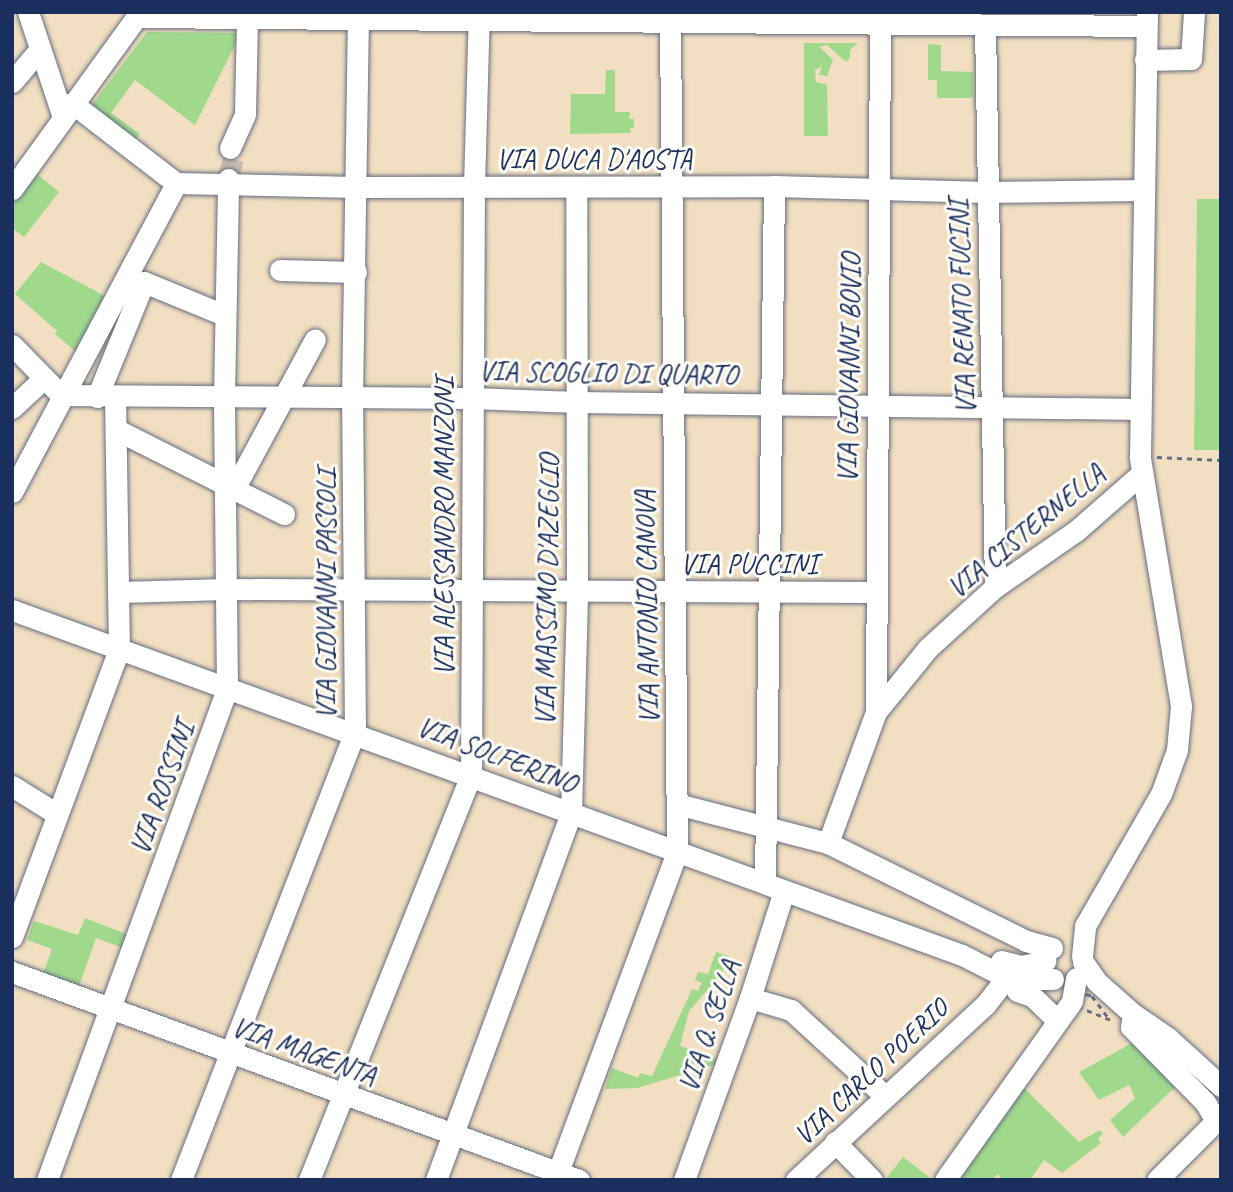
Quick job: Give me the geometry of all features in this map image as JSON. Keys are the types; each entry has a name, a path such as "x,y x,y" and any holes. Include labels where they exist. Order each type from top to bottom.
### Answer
{"street":[{"path":"12,16 20,12"},
{"path":"12,492 61,395 176,183 67,110 40,49 28,12"},
{"path":"1145,60 1191,59 1194,12"},
{"path":"12,189 139,14 247,19 331,15 358,18 479,15 880,18 985,25 1147,19"},
{"name":"VIA ALESSANDRO MANZONI","path":"309,1180 471,775 474,187 479,15"},
{"name":"VIA ANTONIO CANOVA","path":"556,1176 677,852 670,16"},
{"name":"VIA GIOVANNI PASCOLI","path":"181,1180 355,732 352,398 358,18"},
{"name":"VIA GIOVANNI BOVIO","path":"876,712 874,592 880,18"},
{"path":"235,142 245,114 247,19"},
{"name":"VIA CISTERNELLA","path":"828,843 876,712 928,648 995,587 1076,531 1123,490 1140,465 1142,190 1147,19"},
{"name":"VIA RENATO FUCINI","path":"985,25 995,587"},
{"path":"12,82 40,49"},
{"name":"VIA DUCA D'AOSTA","path":"176,183 224,181 356,187 878,187 986,192 1142,190"},
{"name":"VIA ROSSINI","path":"47,1180 227,689 229,487 224,396 224,181"},
{"name":"VIA Q. SELLA","path":"684,1180 750,998 774,887 766,827 774,186"},
{"name":"VIA MASSIMO D'AZEGLIO","path":"436,1180 570,813 577,592 576,187"},
{"path":"280,270 356,272"},
{"path":"12,937 119,650 117,430 106,397 144,282 224,315"},
{"path":"229,487 315,339"},
{"path":"12,345 61,395"},
{"path":"12,408 43,379"},
{"name":"VIA SCOGLIO DI QUARTO","path":"61,395 473,398 577,402 1140,409"},
{"path":"117,430 284,514"},
{"path":"945,1180 1072,1001 1063,967 1161,794 1177,750 1181,706 1140,465"},
{"path":"1123,490 1155,554"},
{"name":"VIA PUCCINI","path":"120,592 226,589 874,592"},
{"name":"VIA SOLFERINO","path":"12,610 227,689 355,732 962,955 981,954 1014,977 1057,1020"},
{"path":"12,786 57,814"},
{"path":"677,804 828,843 1026,941 1063,967 1097,982 1131,1012 1168,1038 1221,1086"},
{"name":"VIA CARLO POERIO","path":"796,1180 1014,977 1063,967"},
{"name":"VIA MAGENTA","path":"12,972 111,1011 453,1135 556,1176 579,1180"},
{"path":"750,998 791,1010 885,1096"},
{"path":"1131,1012 1131,1027 1205,1102 1216,1121 1158,1179"},
{"path":"835,1142 873,1180"}],"path":[{"path":"1140,465 1221,460"},
{"path":"1081,996 1092,996 1110,1020 1080,1008 1081,996"}],"green space":[{"path":"147,32 241,33 195,125 135,80 111,113 140,134 135,141 91,106"},
{"path":"804,43 858,43 850,50 850,58 846,62 827,45 820,47 833,60 827,76 819,75 822,66 815,70 816,82 827,85 828,136 804,136"},
{"path":"928,44 941,45 941,71 973,72 973,98 937,98 937,80 928,80"},
{"path":"606,70 615,70 615,112 630,112 629,119 634,119 634,128 630,128 631,133 570,134 571,94 605,94"},
{"path":"37,174 59,192 24,237 12,228 12,205"},
{"path":"1197,199 1221,199 1221,450 1194,450"},
{"path":"41,262 105,296 76,352 55,334 57,331 15,294"},
{"path":"85,918 129,935 123,948 96,938 79,986 43,974 52,949 27,940 34,921 78,935"},
{"path":"716,952 729,956 722,973 689,1011 680,1046 717,1058 714,1065 637,1088 605,1089 612,1068 638,1078 640,1073 652,1076 692,989 698,991 702,983 695,980 698,972 708,974"},
{"path":"1134,1042 1176,1086 1123,1137 1110,1120 1135,1098 1129,1085 1099,1100 1079,1072"},
{"path":"1024,1088 1079,1142 1100,1130 1103,1134 1098,1138 1101,1143 1062,1173 1044,1160 1030,1180 1002,1180 998,1174 991,1180 959,1180"},
{"path":"903,1157 933,1180 885,1180"}],"tunnel":[{"path":"228,179 236,149"}]}
